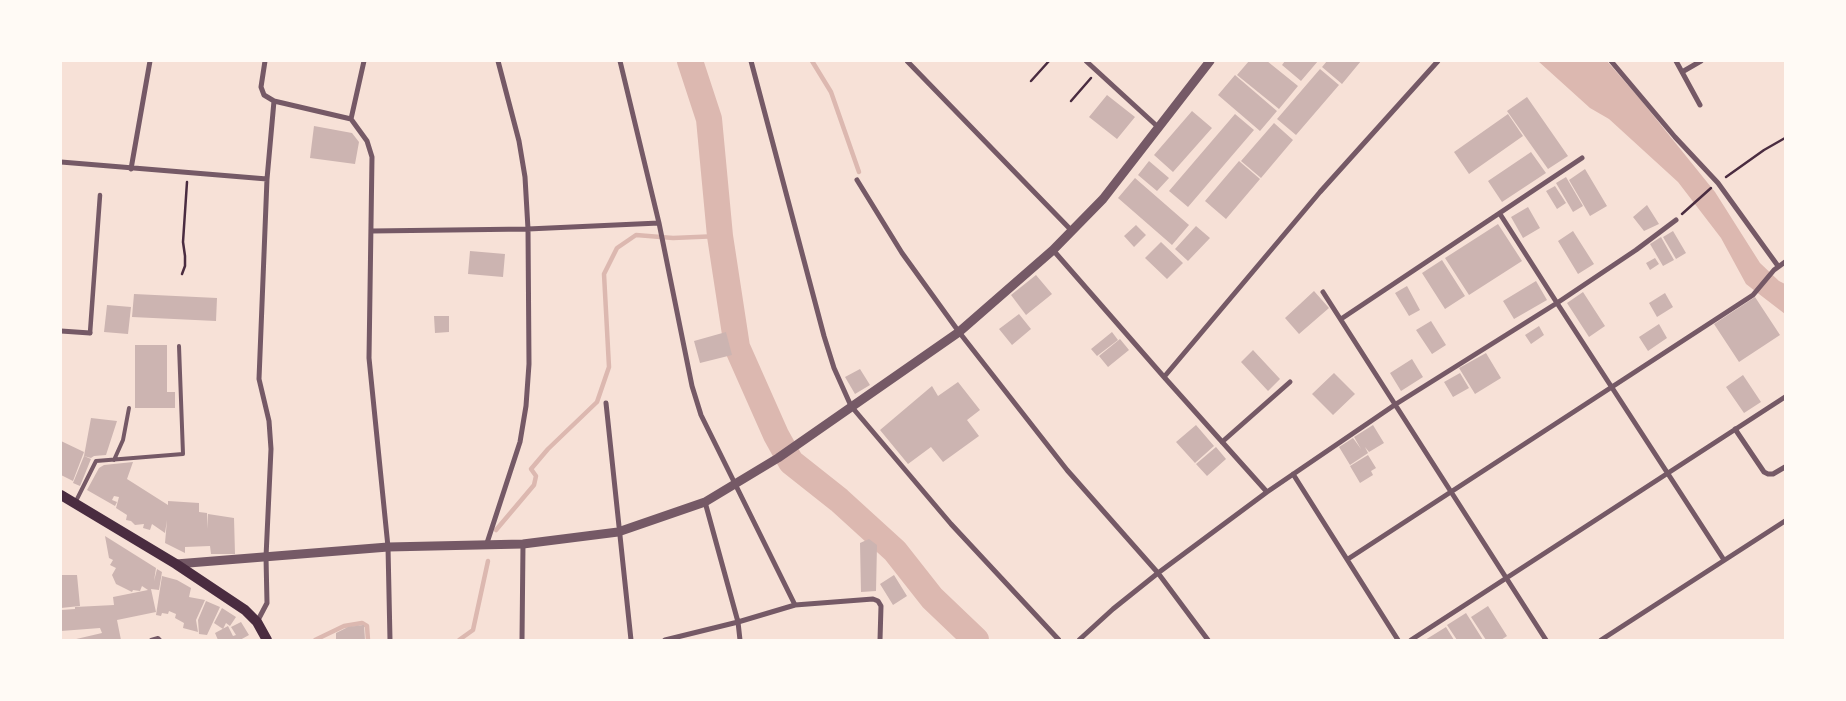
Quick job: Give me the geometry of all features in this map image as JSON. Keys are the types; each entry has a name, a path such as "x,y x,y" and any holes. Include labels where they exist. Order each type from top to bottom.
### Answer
{"main road":[{"path":"61,495 176,564 245,610 258,622 267,640"}],"street":[{"path":"132,169 150,61"},
{"path":"265,61 262,87 264,95 274,101 351,119 367,141 372,157 369,358 388,547 390,640"},
{"path":"351,119 364,61"},
{"path":"486,546 520,442 526,406 529,364 528,229 525,177 519,141 498,61"},
{"path":"620,61 659,223 692,386 701,415 795,605"},
{"path":"751,61 824,336 834,368 851,406 951,524 1059,640"},
{"path":"907,61 1072,231"},
{"path":"1086,61 1158,127"},
{"path":"176,564 388,547 523,544 618,532 704,502 778,458 959,332 1053,250 1103,199 1210,61"},
{"path":"1164,377 1320,192 1438,61"},
{"path":"1611,61 1675,137 1718,183 1776,268"},
{"path":"1676,61 1700,105"},
{"path":"1682,72 1702,61"},
{"path":"258,622 267,603 266,557 271,449 270,421 259,379 267,180 274,101"},
{"path":"1341,319 1582,158"},
{"path":"61,162 267,180"},
{"path":"857,180 902,253 959,332 1067,470 1158,573 1208,640"},
{"path":"61,330 90,333 100,196"},
{"path":"1500,214 1556,304 1724,560"},
{"path":"1079,640 1113,609 1158,573 1267,492 1396,404 1556,304 1636,250 1676,220"},
{"path":"372,231 528,229 659,223"},
{"path":"1053,250 1267,492"},
{"path":"1348,559 1753,295 1776,268 1785,262"},
{"path":"1323,292 1546,640"},
{"path":"1222,442 1290,382"},
{"path":"1411,640 1785,397"},
{"path":"606,403 630,640"},
{"path":"1735,429 1764,472 1773,474 1785,466"},
{"path":"1293,474 1398,640"},
{"path":"704,502 738,622 740,640"},
{"path":"1601,640 1785,521"},
{"path":"522,640 523,544"},
{"path":"665,640 738,622 795,605 873,599 878,601 881,606 880,640"}],"lane":[{"path":"75,503 96,462 183,454 179,346"},
{"path":"114,460 123,440 129,408"},
{"path":"152,640 158,638 160,640"}],"path":[{"path":"1031,81 1050,61"},
{"path":"1071,101 1096,72"},
{"path":"1676,220 1692,203 1712,187 1764,150 1785,138"},
{"path":"182,274 185,266 183,242 188,173"}],"shaded area":[{"path":"1538,61 1607,61 1715,192 1760,263 1779,281 1785,284 1785,314 1746,284 1721,238 1678,182 1609,119 1590,108"}],"building":[{"path":"1249,61 1267,61 1298,86 1279,109 1237,75"},
{"path":"1285,61 1318,61 1301,81 1282,65"},
{"path":"1327,61 1361,61 1342,84 1322,67"},
{"path":"1320,69 1339,85 1296,135 1277,119"},
{"path":"1235,75 1277,111 1260,131 1218,95"},
{"path":"1107,95 1135,117 1117,139 1089,117"},
{"path":"1527,97 1568,156 1548,169 1507,111"},
{"path":"1192,111 1212,128 1173,172 1154,155"},
{"path":"1235,114 1254,130 1188,207 1169,191"},
{"path":"1508,114 1523,136 1469,174 1454,152"},
{"path":"1274,123 1293,140 1261,178 1241,161"},
{"path":"314,126 352,133 359,142 355,164 310,158"},
{"path":"1531,152 1546,173 1502,202 1488,181"},
{"path":"1149,161 1169,178 1157,191 1138,175"},
{"path":"1239,161 1260,179 1226,219 1205,201"},
{"path":"1585,169 1607,206 1590,216 1569,180"},
{"path":"1566,177 1583,206 1573,212 1556,183"},
{"path":"1135,178 1189,225 1172,245 1118,198"},
{"path":"1555,186 1566,203 1557,209 1546,191"},
{"path":"1647,205 1659,224 1644,231 1633,217"},
{"path":"1528,207 1540,228 1523,238 1511,217"},
{"path":"1498,224 1522,261 1469,295 1445,258"},
{"path":"1136,225 1146,235 1134,247 1124,236"},
{"path":"1196,226 1210,238 1188,261 1175,249"},
{"path":"1573,231 1594,264 1578,274 1558,241"},
{"path":"1673,231 1686,253 1676,259 1663,237"},
{"path":"1661,237 1674,260 1663,266 1650,244"},
{"path":"1161,242 1183,263 1167,279 1145,258"},
{"path":"470,251 505,254 503,277 468,274"},
{"path":"1655,258 1659,264 1650,270 1646,263"},
{"path":"1442,260 1465,296 1445,309 1422,273"},
{"path":"1036,275 1052,294 1026,315 1011,295"},
{"path":"1536,281 1547,300 1514,319 1503,301"},
{"path":"1407,286 1420,310 1409,316 1395,293"},
{"path":"1314,291 1329,308 1299,334 1285,318"},
{"path":"1583,292 1605,326 1589,337 1567,303"},
{"path":"1665,293 1673,307 1657,317 1649,303"},
{"path":"134,294 217,298 216,321 132,317"},
{"path":"1755,297 1780,335 1739,362 1714,324"},
{"path":"107,305 131,307 128,334 104,332"},
{"path":"1019,314 1031,329 1012,345 999,329"},
{"path":"434,316 449,316 449,332 435,333"},
{"path":"1431,321 1446,345 1432,354 1416,330"},
{"path":"1659,324 1667,338 1648,351 1639,337"},
{"path":"1539,326 1544,335 1531,344 1525,335"},
{"path":"726,332 732,355 700,363 694,341"},
{"path":"1112,332 1118,340 1097,356 1091,349"},
{"path":"1120,339 1129,350 1108,367 1099,356"},
{"path":"135,345 167,345 167,392 175,392 175,408 135,408"},
{"path":"1253,350 1280,379 1268,391 1241,362"},
{"path":"1486,353 1501,378 1475,394 1459,368"},
{"path":"1412,359 1423,377 1401,391 1390,373"},
{"path":"860,369 870,385 855,394 845,377"},
{"path":"1334,373 1355,394 1333,415 1312,394"},
{"path":"1460,373 1469,388 1453,397 1444,382"},
{"path":"1743,375 1761,402 1744,413 1726,387"},
{"path":"958,382 980,410 967,420 979,436 943,462 931,447 908,464 880,430 932,386 938,396"},
{"path":"91,418 117,421 106,455 91,458 84,456"},
{"path":"1196,425 1214,446 1195,463 1176,442"},
{"path":"1373,425 1384,443 1369,452 1365,447 1368,453 1350,465 1339,447 1353,438 1361,449 1354,437"},
{"path":"61,441 84,452 73,481 61,475"},
{"path":"1216,447 1226,459 1207,476 1196,464"},
{"path":"1368,455 1376,468 1371,471 1373,475 1360,483 1350,466"},
{"path":"84,456 91,459 80,486 73,483"},
{"path":"133,462 127,479 168,505 168,501 199,503 199,512 207,513 208,529 208,514 234,518 235,554 211,554 210,546 185,547 185,553 165,543 167,520 165,533 152,524 150,530 143,528 144,524 135,525 131,521 126,520 127,515 116,508 119,497 114,496 112,500 117,502 115,506 87,490 99,468 104,465"},
{"path":"105,536 156,568 154,581 157,569 162,572 159,590 151,589 156,612 117,620 121,640 72,640 102,633 100,628 61,631 61,610 75,609 75,607 114,605 113,597 148,590 142,586 140,591 133,590 132,592 116,584 112,575 116,568 110,565 113,560 109,558"},
{"path":"869,539 877,545 876,591 861,592 860,543"},
{"path":"61,575 77,575 80,606 61,608"},
{"path":"894,575 907,596 893,605 880,584"},
{"path":"162,576 177,580 191,588 189,597 205,600 196,620 198,632 183,628 184,623 175,618 176,614 169,611 168,614 156,615"},
{"path":"206,601 220,607 207,635 199,634 198,620"},
{"path":"1488,606 1507,636 1501,640 1486,640 1471,617"},
{"path":"222,608 236,617 230,626 226,623 223,629 214,623"},
{"path":"1466,613 1483,640 1457,640 1447,625"},
{"path":"241,622 249,635 240,640 218,640 215,633 228,626 233,636 236,635 231,627"},
{"path":"364,625 365,640 336,640 336,633 348,627"},
{"path":"1446,627 1454,640 1425,640"}],"waterway":[{"path":"690,61 709,119 720,236 737,347 776,435 791,462 839,500 895,551 932,598 976,640"},
{"path":"812,61 831,92 859,172"},
{"path":"496,530 534,485 536,476 531,469 548,449 597,402 609,367 604,274 617,248 636,235 673,238 720,236"},
{"path":"459,640 473,630 488,561"},
{"path":"315,640 344,626 362,623 367,626 368,640"},
{"path":"968,634 969,640"}]}
